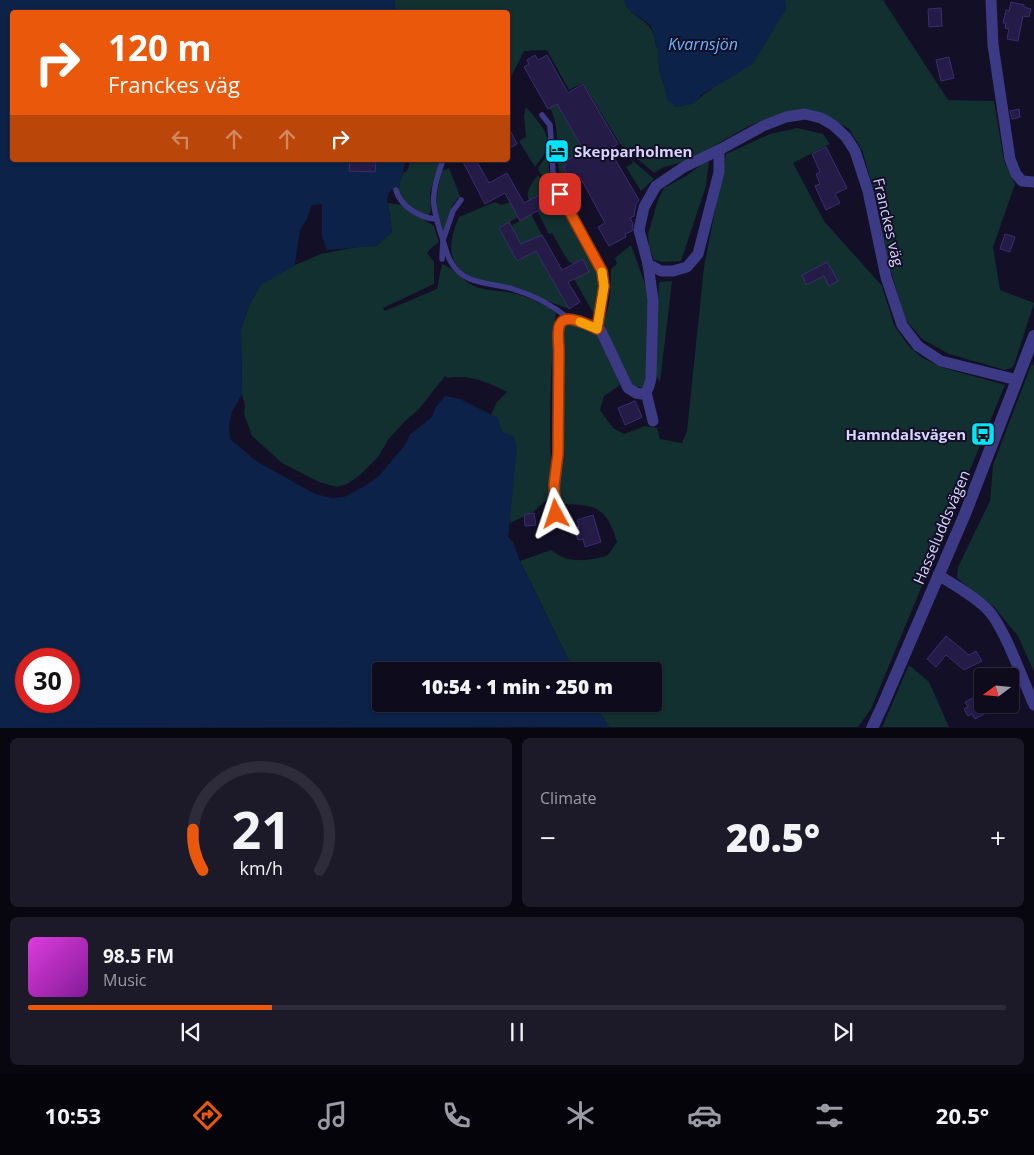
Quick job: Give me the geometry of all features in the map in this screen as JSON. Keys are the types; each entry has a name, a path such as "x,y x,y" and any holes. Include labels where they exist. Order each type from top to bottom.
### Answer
{"street":[{"path":"991,0 993,45 1010,159 1016,174 1022,181 1034,182"},
{"name":"Franckes väg","path":"653,421 646,392 651,378 653,300 648,264 639,230 644,207 656,186 684,167 763,126 786,117 804,114 821,118 833,125 846,137 855,151 868,191 886,277 902,325 918,346 941,361 1016,380"},
{"path":"648,264 661,271 673,271 687,267 698,254 718,172 719,150"},
{"path":"556,514 554,493 558,454 558,333 560,325 564,320 570,318 601,331 628,388 636,394 646,392"},
{"name":"Hasseluddsvägen","path":"872,728 965,514 1034,336"},
{"path":"938,576 963,590 987,609 1000,628 1034,705"}],"lane":[{"path":"542,115 550,124 553,171 557,188 602,271 604,286 597,329"},
{"path":"442,162 433,198 433,207 450,262 460,273 471,280 512,288 528,294 570,318"},
{"path":"396,190 398,198 407,206 429,218 436,219"},
{"path":"442,259 443,240 453,211 460,200"}],"green space":[{"path":"394,0 624,0 631,12 651,29 656,46 659,49 658,57 662,80 676,107 693,103 711,90 786,9 785,0 883,0 948,100 994,101 1004,161 1015,184 993,247 1000,290 1034,303 1014,365 1005,370 949,354 922,339 905,319 887,258 878,204 862,150 849,129 821,113 766,119 749,126 687,161 664,167 654,173 620,144 583,83 569,90 547,50 524,51 510,79 510,10 396,10"},
{"path":"557,104 584,151 565,162 566,165 563,168 572,182 564,186 560,176 556,127 550,108"},
{"path":"526,107 541,125 548,141 546,151 535,167 519,141 526,137 524,116"},
{"path":"797,128 823,134 830,144 793,163 824,221 882,286 894,325 908,345 921,357 941,367 1005,385 871,709 858,727 609,727 599,712 662,712 662,662 570,662 520,561 551,550 564,558 585,560 599,558 607,556 617,542 609,521 604,514 583,505 562,504 559,493 562,331 566,324 594,330 603,342 620,385 604,396 600,410 613,428 624,434 645,426 657,428 660,439 682,443 687,431 704,267 726,154 770,134"},
{"path":"548,154 553,187 540,174 538,168"},
{"path":"631,159 654,179 641,191 626,167 633,163"},
{"path":"709,159 706,186 681,261 663,262 654,260 649,248 648,234 658,200 664,188 686,176"},
{"path":"410,162 439,162 430,193 431,212 427,216 408,205 398,196 403,173 407,171"},
{"path":"449,168 460,196 453,204 443,232 438,216 437,195 442,171"},
{"path":"538,175 550,189 555,191 600,272 601,289 594,314 574,279 589,271 583,260 573,264 568,261 552,233 549,234 537,211 551,203 545,192 529,201 528,193 531,184"},
{"path":"495,202 501,205 510,202 518,217 499,229 517,261 536,251 569,309 519,288 473,278 463,272 457,265 451,249 459,217"},
{"path":"388,203 402,205 434,226 439,242 427,253 434,262 434,284 383,308 385,311 437,289 442,264 474,286 522,296 556,312 550,403 552,495 533,512 510,523 504,433 500,430 498,418 491,415 496,403 507,392 485,382 471,378 447,378 445,376 419,409 388,440 378,457 360,475 347,484 337,487 319,482 282,463 252,436 244,414 241,329 249,305 261,284 295,265 321,254 356,247 376,246 392,232"},
{"path":"531,214 542,235 521,244 511,226"},
{"path":"631,245 649,295 647,380 642,387 636,387 627,380 602,322 609,303 611,269 617,264 615,258"},
{"path":"672,281 660,382 655,373 659,282"},
{"path":"1032,363 1034,366 1034,672 1018,636 994,607 957,578 958,567 990,501 993,465"},
{"path":"909,665 929,682 949,727 882,727"}],"water":[{"path":"0,0 394,0 396,10 10,10 10,162 405,162 398,189 391,190 387,198 392,232 376,246 327,250 322,237 322,204 312,205 306,221 300,230 295,265 261,285 249,305 241,329 242,394 232,412 229,425 230,439 256,461 315,494 332,498 344,497 379,476 404,446 410,435 432,417 435,408 445,396 460,399 498,418 503,432 514,436 517,448 508,537 513,542 520,561 570,662 372,662 372,712 599,712 609,727 0,728"},
{"name":"Kvarnsjön","path":"624,0 785,0 786,9 753,64 701,95 695,103 676,107 667,100 663,80 660,75 659,49 651,27 628,8"}],"building":[{"path":"1011,2 1031,9 1029,17 1023,16 1018,41 1007,39 1009,29 1005,28 1006,23 1003,23 1006,10 1009,11"},
{"path":"941,8 942,26 929,27 928,9"},
{"path":"535,55 538,60 547,55 568,93 583,84 618,144 609,149 639,200 636,204 634,216 630,218 633,223 632,231 625,234 626,237 609,246 598,227 605,223 580,177 572,182 563,167 566,165 565,162 584,151 557,104 548,109 524,67 529,64 527,60"},
{"path":"949,57 954,78 941,81 936,60"},
{"path":"1019,109 1020,117 1012,119 1010,111"},
{"path":"510,130 517,144 510,148"},
{"path":"826,147 847,188 835,194 840,203 826,210 815,186 820,184 816,174 820,172 812,154"},
{"path":"350,162 376,162 375,172 349,171"},
{"path":"463,162 477,162 489,183 507,173 524,203 545,192 551,203 520,221 505,193 485,204"},
{"path":"509,222 521,244 542,235 562,270 583,259 589,272 568,282 580,302 569,309 536,251 517,261 499,228"},
{"path":"1005,234 1015,237 1010,252 1000,249"},
{"path":"827,262 838,281 829,286 824,276 806,285 802,275"},
{"path":"635,401 642,417 625,425 618,408"},
{"path":"534,513 536,525 525,526 524,515"},
{"path":"593,515 601,542 585,547 583,539 578,540 574,528 579,527 577,520"},
{"path":"946,636 969,655 976,651 982,661 964,670 946,655 936,667 927,659"},
{"path":"974,698 974,713 986,713 975,719 972,714 968,716 964,709 968,707 965,702"}],"slow traffic":[{"path":"580,322 597,329 604,286 602,272"}],"place":[{"name":"Skepparholmen","path":"557,151"},
{"name":"Hamndalsvägen","path":"983,434"}],"route":[{"path":"556,514 554,485 558,454 558,333 560,325 564,320 570,318 597,329 604,286 602,271 560,194"}]}
